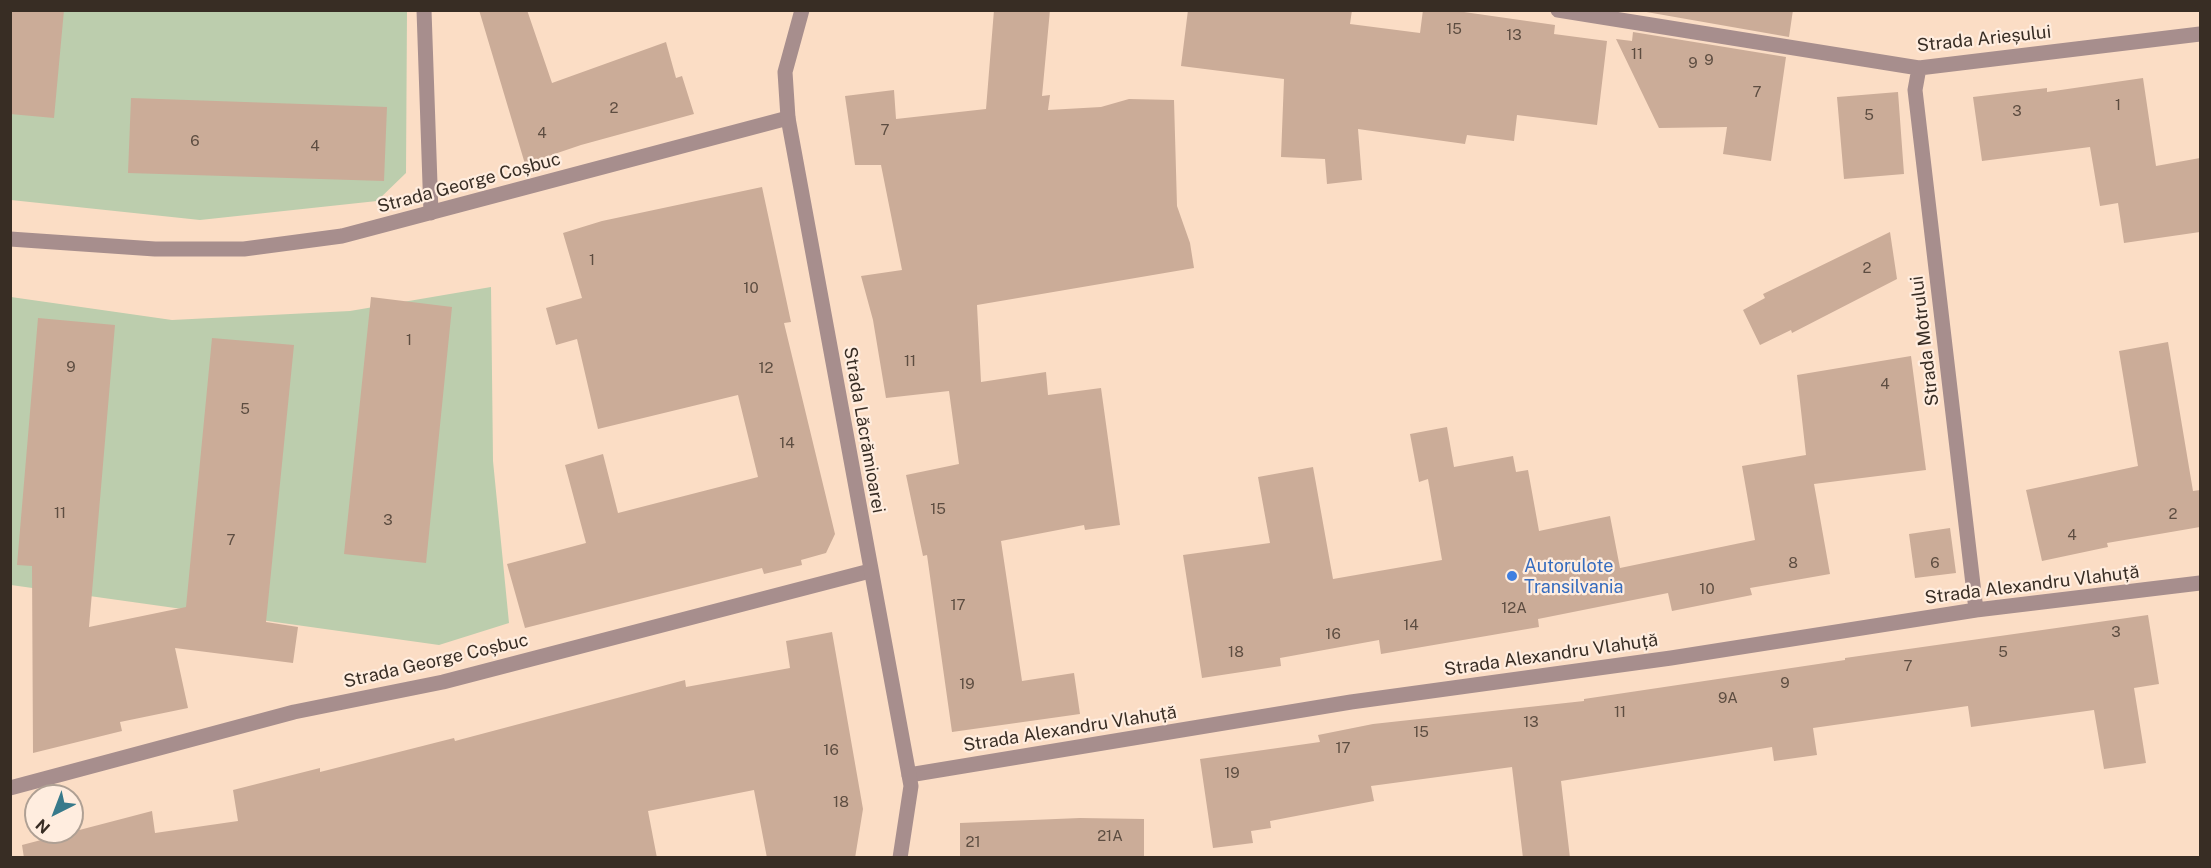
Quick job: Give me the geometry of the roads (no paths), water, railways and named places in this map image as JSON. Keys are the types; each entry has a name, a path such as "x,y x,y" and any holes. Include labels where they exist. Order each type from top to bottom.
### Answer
{"street":[{"path":"424,10 430,213"},
{"name":"Strada Lăcrămioarei","path":"802,10 785,72 788,118 911,786 900,858"},
{"name":"Strada Arieșului","path":"1558,10 1919,68 2200,34"},
{"name":"Strada Motrului","path":"1919,68 1915,90 1976,610"},
{"name":"Strada George Coșbuc","path":"10,239 155,249 244,249 342,236 788,118"},
{"name":"Strada George Coșbuc","path":"10,788 294,712 443,682 870,571"},
{"name":"Strada Alexandru Vlahuță","path":"909,775 1351,702 1671,658 1976,610 2200,583"}],"place":[{"name":"Autorulote Transilvania","path":"1512,576"}]}
